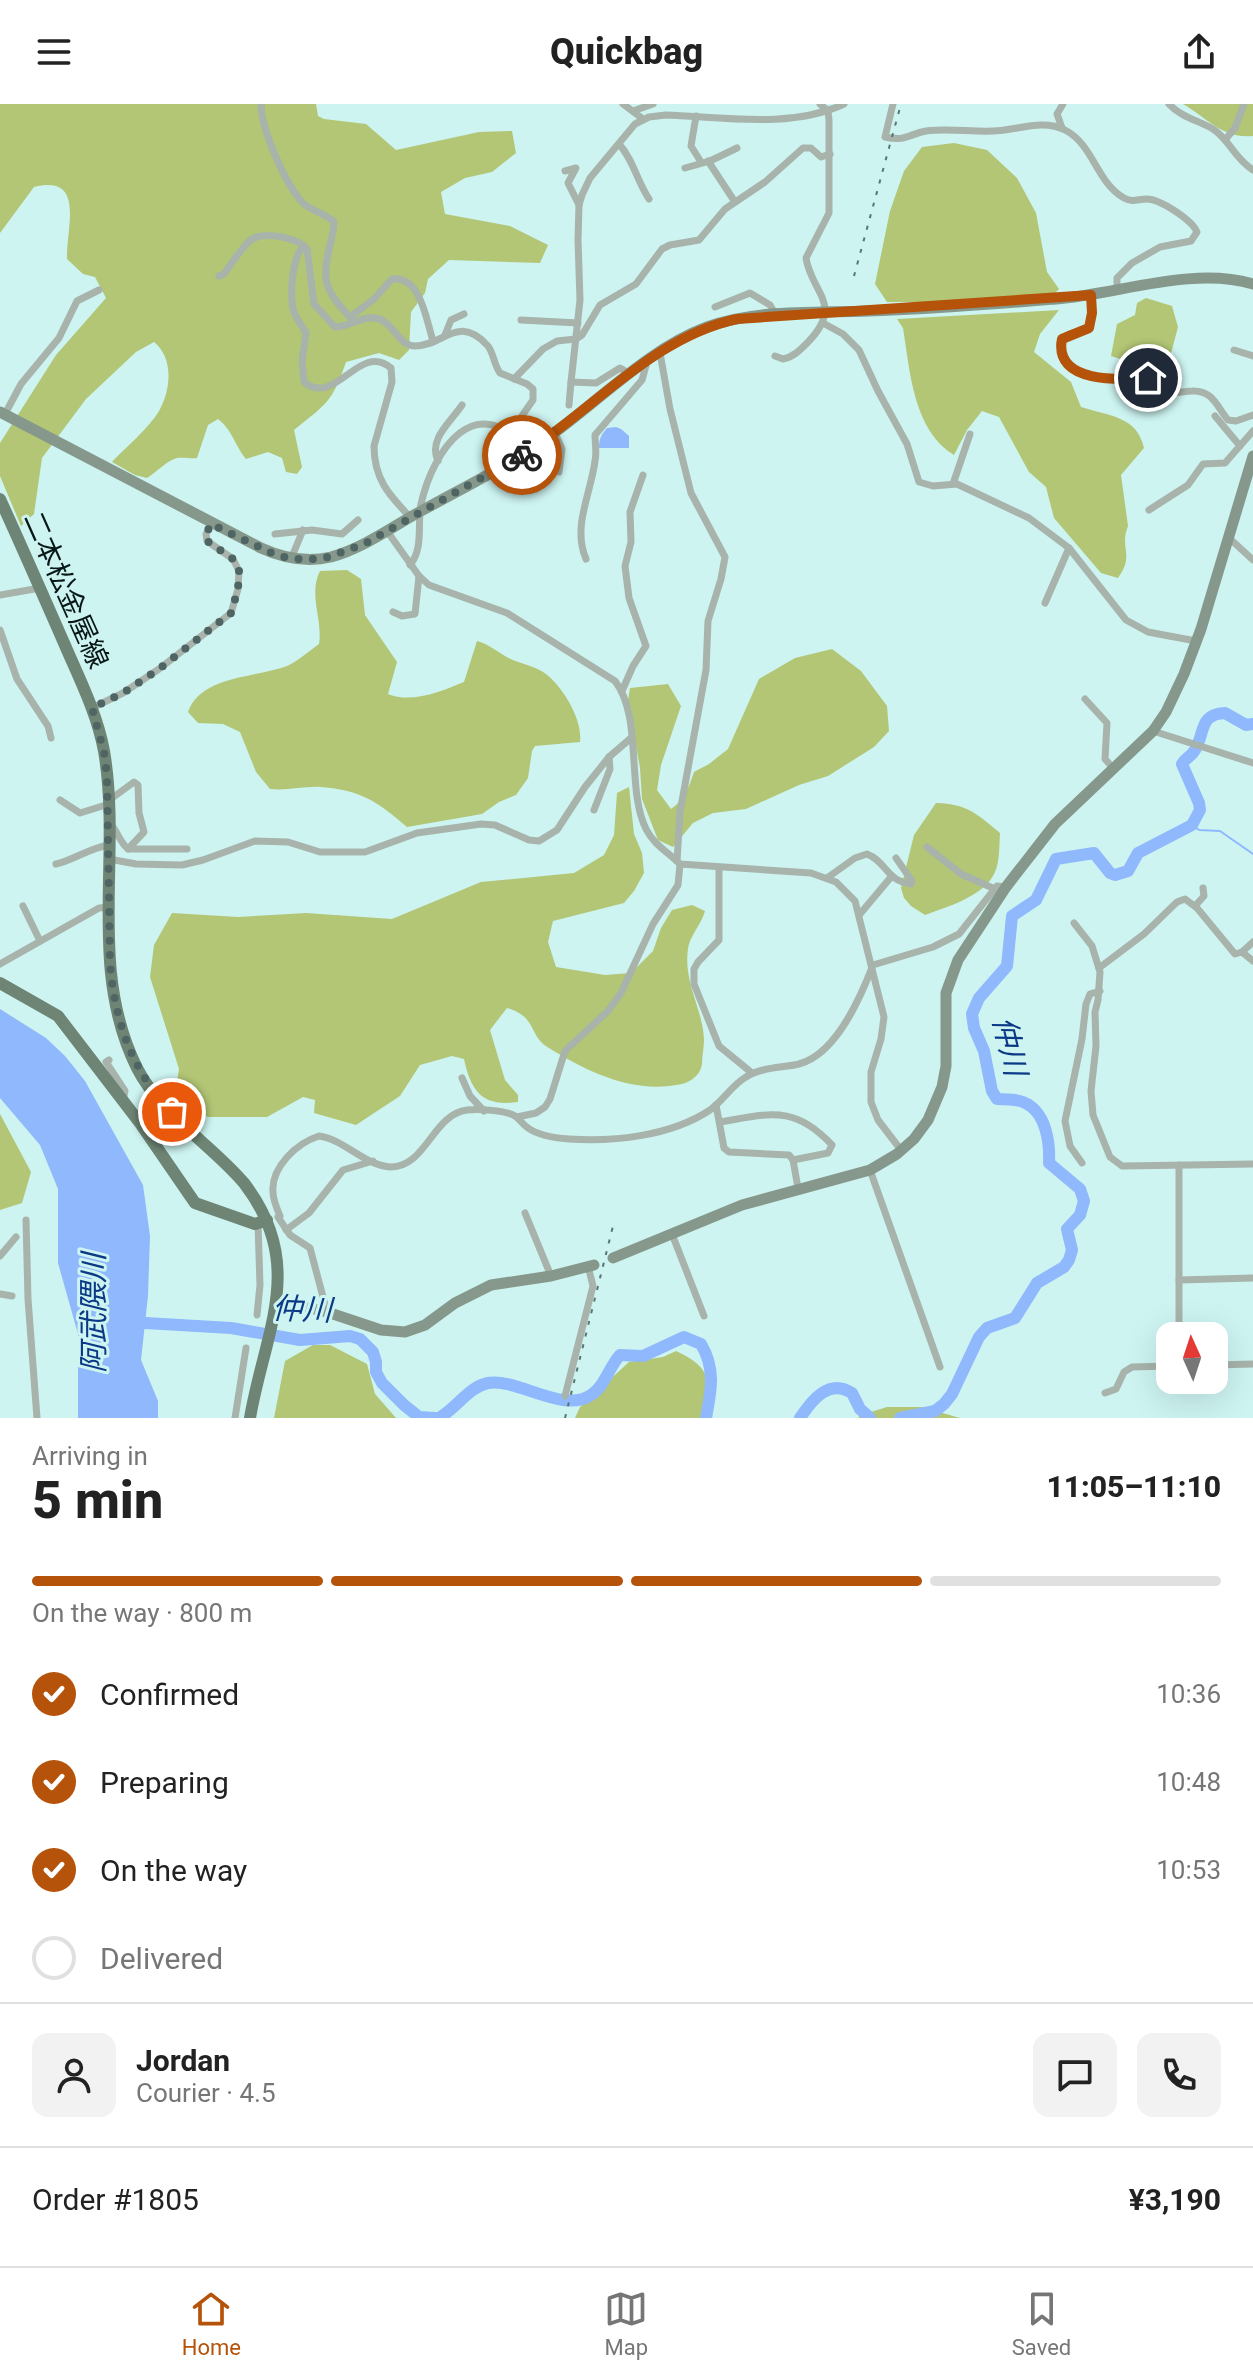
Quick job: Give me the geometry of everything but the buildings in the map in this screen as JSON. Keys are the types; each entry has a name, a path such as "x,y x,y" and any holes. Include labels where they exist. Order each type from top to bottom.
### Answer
{"main road":[{"name":"二本松金屋線","path":"0,499 92,708 104,752 113,991 124,1033 137,1068 163,1103 238,1176 268,1220 272,1234 279,1272 277,1301 250,1418"},
{"path":"0,983 58,1016 123,1100 195,1203 268,1220"}],"street":[{"path":"261,104 266,130 295,192 303,204 334,222 326,284 335,301 352,319 380,319 410,346 464,331 481,339 491,349 497,370 503,376 531,386 534,395 510,433"},
{"path":"623,104 643,119"},
{"path":"633,111 653,104"},
{"path":"775,356 783,359 793,356 823,318 821,291 806,258 829,213 828,111 820,104"},
{"path":"569,405 580,300 579,205 590,178 635,124 659,115 772,119 828,111 844,104"},
{"path":"893,104 885,137 898,140 926,131 995,131 1028,124 1062,128"},
{"path":"1063,104 1057,114 1062,128 1090,152 1099,172 1118,194 1133,201 1155,201 1195,226 1197,232 1191,241 1163,245 1132,263 1117,278 1117,291"},
{"path":"1169,104 1187,119 1213,129 1225,140 1236,158 1253,170"},
{"path":"1225,140 1235,128 1244,104"},
{"path":"696,116 691,146 735,202"},
{"path":"619,144 627,152 649,199"},
{"path":"680,150 691,146"},
{"path":"685,168 737,148"},
{"path":"514,379 543,349 557,341 576,339 582,335 600,305 636,284 662,249 699,240 715,218 765,182 803,148 811,148 821,157 830,154"},
{"path":"565,171 576,168 568,183 579,205"},
{"path":"219,276 257,237 287,239 304,246 310,262 315,307 335,327 352,319 392,279 405,280 416,290 433,341"},
{"path":"304,246 297,253 295,261 293,305 306,333 302,361 304,382 321,389 333,385 366,362 381,361 391,368 392,382 374,446 374,457 380,483 415,514"},
{"path":"99,290 77,301 59,338 21,384 2,413 211,524 278,556 291,559 329,557 387,531 527,452 660,353 698,331 722,323 776,315 823,318 1091,295 1189,279 1223,278 1253,284"},
{"path":"715,307 750,293 770,305 776,315"},
{"path":"1091,295 1089,328 1069,334 1060,343 1065,360 1078,372 1111,380 1154,379 1171,392 1207,394 1228,420 1253,415"},
{"path":"445,335 451,320 464,314"},
{"path":"823,318 859,350 907,444 919,482 933,486 960,485 1029,518 1069,548 1126,620 1148,632 1196,641"},
{"path":"521,320 578,323"},
{"path":"1234,350 1253,356"},
{"path":"517,1117 536,1113 545,1107 565,1051 608,1011 621,993 653,924 678,885 680,812 706,670 708,621 725,557 688,486 660,353"},
{"path":"586,559 581,526 595,462 595,435 642,380 647,362"},
{"path":"571,382 596,383 620,368 630,374"},
{"path":"438,461 434,451 437,438 462,405"},
{"path":"1215,416 1240,446"},
{"path":"410,565 418,553 415,514 438,461 460,433 475,423 489,423 510,433 527,452"},
{"path":"1149,510 1188,485 1203,464 1225,463 1253,431"},
{"path":"555,433 562,449 559,472"},
{"path":"953,484 970,434"},
{"path":"873,965 933,947 959,934 1055,824 1153,731 1179,685 1196,641 1253,456"},
{"path":"622,691 646,646 629,598 625,566 631,542 630,512 643,475"},
{"path":"275,534 321,530 342,534 358,520"},
{"path":"92,708 123,693 159,669 231,613 239,571 233,559 207,541 206,534 211,524"},
{"path":"291,559 303,530"},
{"path":"387,531 410,565 429,585 507,613 611,677 622,691 644,826 654,842 679,863 811,873 827,878 848,892 860,914 884,1017 871,1072 871,1102 878,1120 901,1150"},
{"path":"1228,537 1253,560"},
{"path":"1045,603 1069,548"},
{"path":"393,612 402,616 415,614 419,576"},
{"path":"0,595 40,588"},
{"path":"0,630 17,679 48,726 51,738"},
{"path":"1085,699 1107,723 1105,759 1113,768"},
{"path":"1153,731 1253,763"},
{"path":"109,859 136,864 182,865 255,841 288,842 320,852 365,852 417,833 481,824 495,825 529,840 539,841 557,830 609,757 631,738"},
{"path":"594,810 610,769 609,757"},
{"path":"60,800 80,813 108,803 134,782 138,785 139,813 144,832 128,849"},
{"path":"109,822 116,829 119,841 128,849 187,849"},
{"path":"56,864 79,853 109,845"},
{"path":"927,847 961,874 1000,888"},
{"path":"827,878 855,858 867,854 891,877 908,884 912,881 896,858"},
{"path":"719,868 719,940 694,969 694,984 719,1046 752,1073"},
{"path":"860,914 891,877"},
{"path":"613,1258 742,1205 870,1170 901,1150 928,1120 942,1087 946,1066 946,993 952,972 1000,888"},
{"path":"1195,906 1204,896 1203,888"},
{"path":"1099,968 1144,934 1177,902 1185,899 1195,906 1235,954 1253,942"},
{"path":"23,906 40,941"},
{"path":"0,964 99,908 109,907"},
{"path":"1074,923 1092,946 1099,968 1091,1101 1097,1127 1110,1157 1122,1166 1253,1164"},
{"path":"1242,952 1253,961"},
{"path":"257,1315 277,1172 286,1158 310,1139 319,1136 328,1138 385,1166 400,1165 415,1156 440,1125 452,1115 466,1110 507,1113 517,1117 528,1129 547,1136 581,1140 660,1130 696,1117 716,1105 752,1073 802,1063 822,1054 841,1028 873,965"},
{"path":"1082,1163 1070,1146 1065,1121 1086,1004 1090,994 1100,991"},
{"path":"109,1060 106,1062 125,1091 123,1100"},
{"path":"462,1078 470,1096 484,1111"},
{"path":"716,1105 724,1148 729,1152 789,1155 793,1160 798,1188"},
{"path":"720,1122 781,1114 810,1126 832,1145 828,1153 793,1160"},
{"path":"286,1230 309,1213 343,1170 373,1161"},
{"path":"1179,1165 1179,1322"},
{"path":"870,1170 940,1367"},
{"path":"525,1213 551,1276"},
{"path":"26,1220 37,1418"},
{"path":"268,1220 310,1248 327,1312"},
{"path":"672,1234 704,1316"},
{"path":"0,1256 16,1237"},
{"path":"277,1301 327,1312 381,1330 405,1332 425,1325 476,1291 502,1282 551,1276 591,1265 593,1286 565,1396"},
{"path":"1179,1280 1253,1278"},
{"path":"0,1294 12,1296"},
{"path":"235,1418 246,1348"},
{"path":"1228,1365 1253,1364"},
{"path":"1105,1393 1116,1389 1124,1372 1132,1367 1156,1366"}],"green space":[{"path":"0,104 316,104 318,116 366,124 396,150 479,132 512,131 516,153 492,172 465,178 441,192 445,214 510,226 548,245 540,263 449,260 428,279 425,293 411,312 409,350 399,360 379,353 346,362 327,402 294,430 302,467 297,474 286,472 282,458 268,452 246,459 218,419 208,425 197,458 173,459 147,478 112,462 149,424 163,403 168,384 168,365 154,342 136,352 86,399 42,458 34,514 21,526 0,476 0,443 56,355 106,298 95,277 83,274 67,259 70,206 61,188 50,185 34,187 0,233"},
{"path":"1183,104 1253,104 1253,136 1224,131"},
{"path":"954,143 987,150 1017,178 1036,213 1047,272 1059,289 1055,293 887,302 875,284 890,211 904,171 922,147"},
{"path":"1146,298 1172,306 1178,327 1170,357 1154,370 1111,356 1117,324 1135,315 1137,303"},
{"path":"1059,310 1040,334 1034,352 1071,382 1081,407 1128,423 1135,429 1144,448 1121,475 1128,526 1125,563 1118,578 1101,573 1054,518 1046,487 1029,472 999,417 982,411 967,430 954,455 940,444 930,431 916,398 903,328 897,319"},
{"path":"347,570 361,579 365,615 397,662 388,694 417,697 464,682 477,641 510,659 542,671 552,680 575,714 580,742 535,746 528,778 516,795 482,814 407,827 378,804 358,794 321,787 270,789 256,772 240,732 223,724 198,723 188,712 195,700 217,684 287,666 319,644 315,589 320,571"},
{"path":"832,649 861,671 887,706 889,731 874,747 828,776 799,785 746,809 713,813 693,823 673,847 658,840 642,799 628,700 630,688 668,684 681,706 661,765 657,790 671,809 686,793 694,772 728,749 759,679 795,658"},
{"path":"629,787 634,834 642,853 644,873 624,903 553,921 548,942 556,967 605,975 631,973 653,951 661,928 672,910 692,905 705,911 691,940 687,961 704,1040 701,1069 693,1079 659,1087 642,1086 594,1072 542,1043 524,1016 507,1008 490,1030 505,1080 518,1095 518,1102 496,1102 480,1095 470,1080 464,1059 452,1056 420,1065 400,1096 356,1125 314,1113 315,1100 303,1097 267,1117 208,1117 192,1109 176,1086 179,1069 150,977 154,945 172,913 238,917 306,913 392,919 481,882 574,873 604,855 614,835 617,793"},
{"path":"936,803 956,805 971,811 1000,833 999,858 995,872 983,888 964,900 925,915 911,906 901,888 914,835"},
{"path":"0,1114 31,1172 22,1203 0,1210"},
{"path":"313,1345 330,1345 367,1364 375,1394 396,1418 274,1418 285,1361"},
{"path":"676,1351 697,1364 707,1378 702,1418 575,1418 580,1407 629,1362 663,1357"},
{"path":"887,1407 922,1407 960,1418 858,1418"}],"water":[{"path":"616,427 629,436 629,448 599,448 605,430"},
{"name":"阿武隈川","path":"0,1009 46,1038 65,1056 85,1081 143,1185 150,1236 141,1360 158,1401 158,1418 78,1418 78,1334 58,1263 58,1189 40,1145 0,1098"}],"waterway":[{"name":"仲川","path":"900,1418 935,1411 944,1404 952,1394 979,1337 987,1328 1015,1318 1037,1283 1064,1267 1072,1250 1067,1229 1080,1215 1084,1201 1080,1189 1049,1163 1045,1128 1037,1112 1023,1102 997,1099 992,1091 984,1051 974,1028 972,1014 979,998 1007,966 1012,916 1036,900 1056,859 1094,853 1115,875 1128,871 1138,853 1192,825 1200,810 1199,803 1182,764 1195,750 1207,721 1225,713 1246,725 1253,724"},
{"path":"1192,825 1199,830 1220,831 1253,854"},
{"name":"仲川","path":"128,1322 231,1328 300,1340 350,1336 360,1339 373,1352 376,1372 382,1383 419,1417 435,1418"},
{"name":"仲川","path":"439,1418 474,1389 488,1383 513,1385 554,1398 580,1400 596,1391 620,1355 643,1356 684,1337 701,1344 709,1362 711,1389 706,1418"},
{"name":"仲川","path":"800,1418 816,1398 836,1388 852,1393 860,1409 870,1418"}],"railway":[{"path":"854,276 901,104"},
{"path":"565,1418 614,1222"}],"way so far":[{"path":"172,1112 137,1068 113,991 107,776 92,708 123,693 159,669 231,613 239,571 233,559 207,541 206,531 211,524 278,556 305,560 329,557 366,543 522,455"}],"route":[{"path":"522,455 676,342 698,331 737,319 1091,295 1092,322 1089,328 1062,339 1060,343 1065,360 1078,372 1108,379 1148,378"}]}
